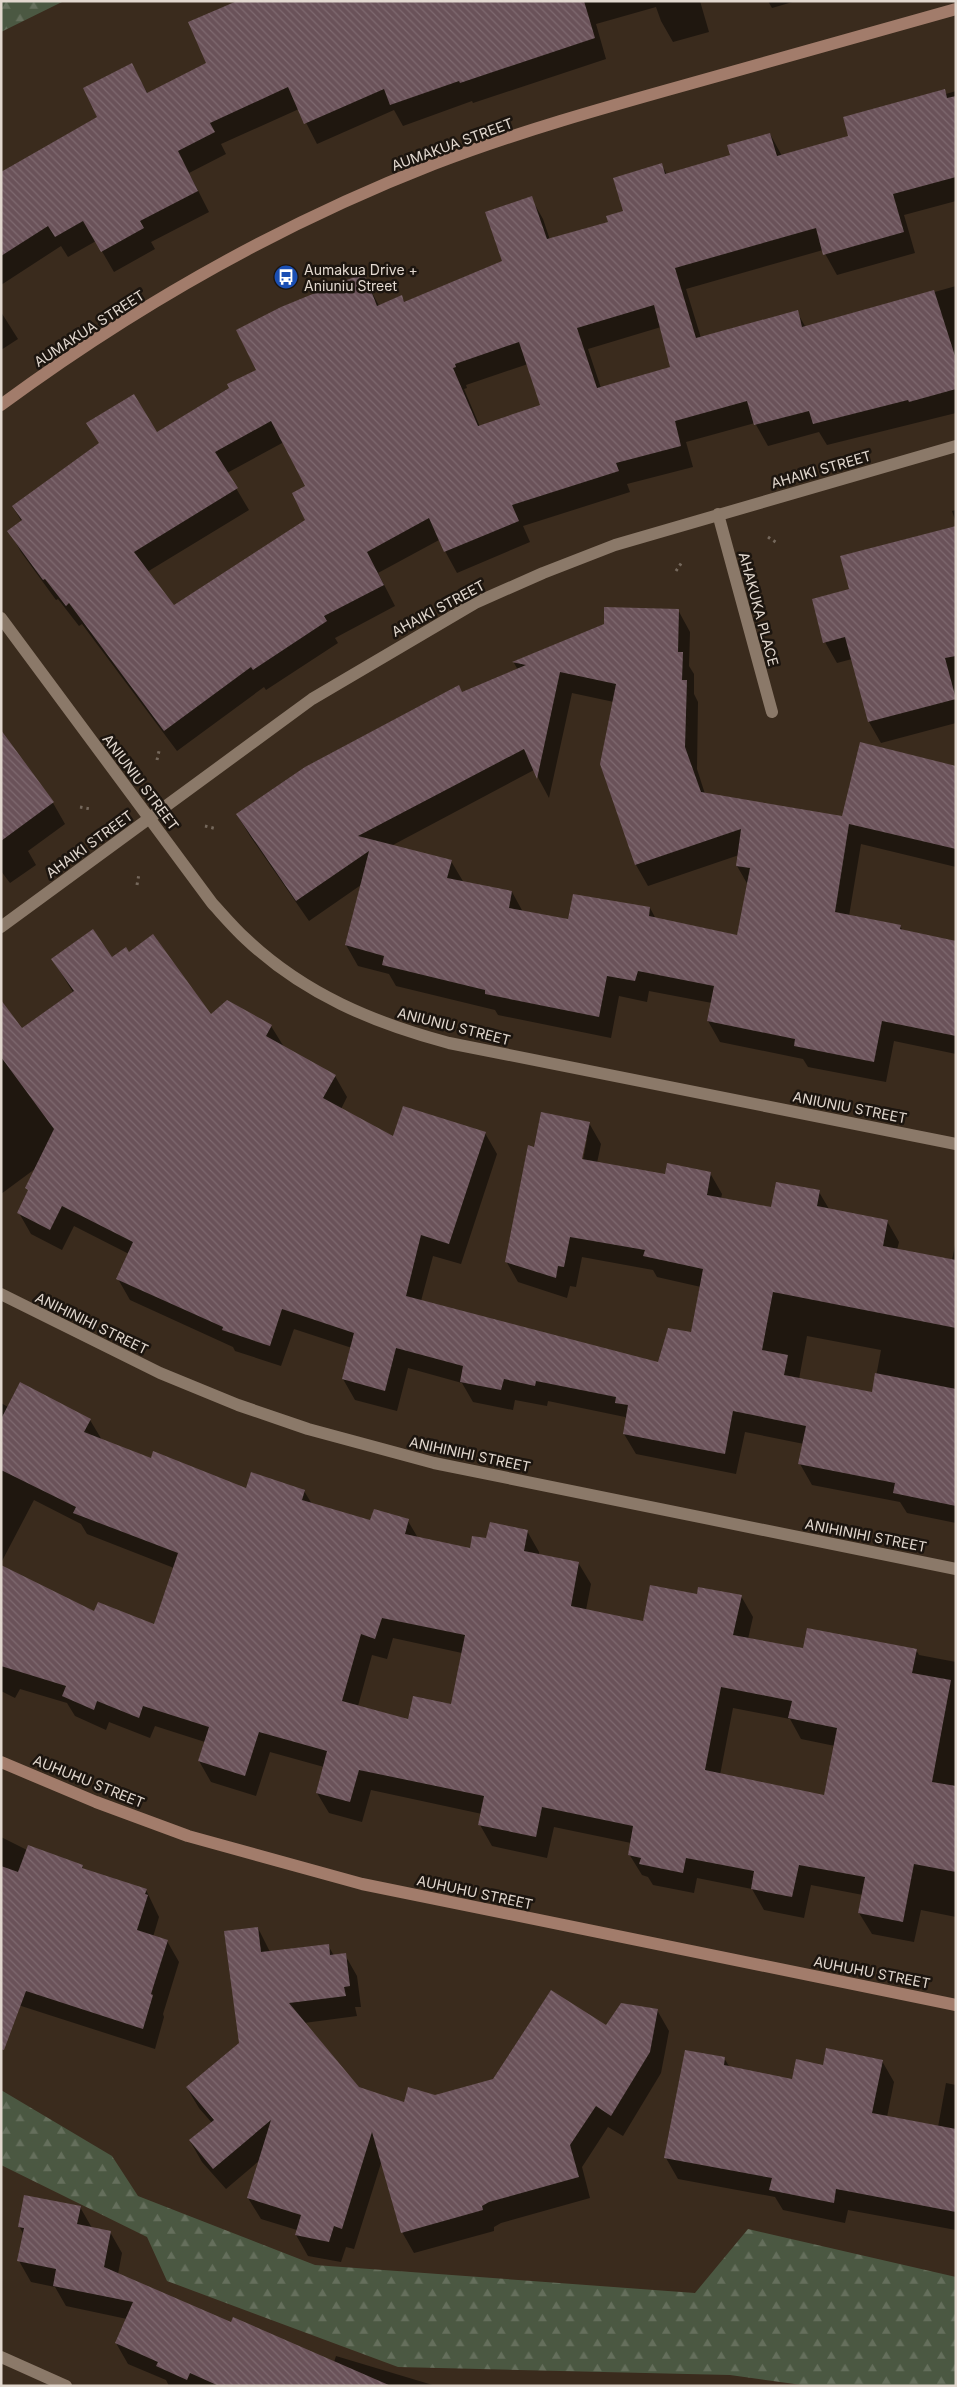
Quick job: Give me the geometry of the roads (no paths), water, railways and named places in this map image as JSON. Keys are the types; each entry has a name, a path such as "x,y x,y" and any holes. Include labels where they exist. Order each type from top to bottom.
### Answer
{"street":[{"name":"AUMAKUA STREET","path":"1,405 123,321 205,273 307,219 364,193 436,164 568,118 956,9"},
{"name":"AHAIKI STREET","path":"1,928 312,698 475,603 543,573 616,546 718,514 956,446"},
{"name":"AHAKUKA PLACE","path":"718,514 772,712"},
{"name":"ANIUNIU STREET","path":"1,618 212,903 247,940 312,990 371,1019 399,1030 449,1044 956,1144"},
{"name":"ANIHINIHI STREET","path":"1,1294 160,1373 238,1405 308,1429 434,1463 956,1568"},
{"name":"AUHUHU STREET","path":"1,1762 96,1802 188,1836 352,1882 956,2004"},
{"path":"1,2357 66,2386"}],"place":[{"name":"Aumakua Drive + Aniuniu Street","path":"286,277"}]}
